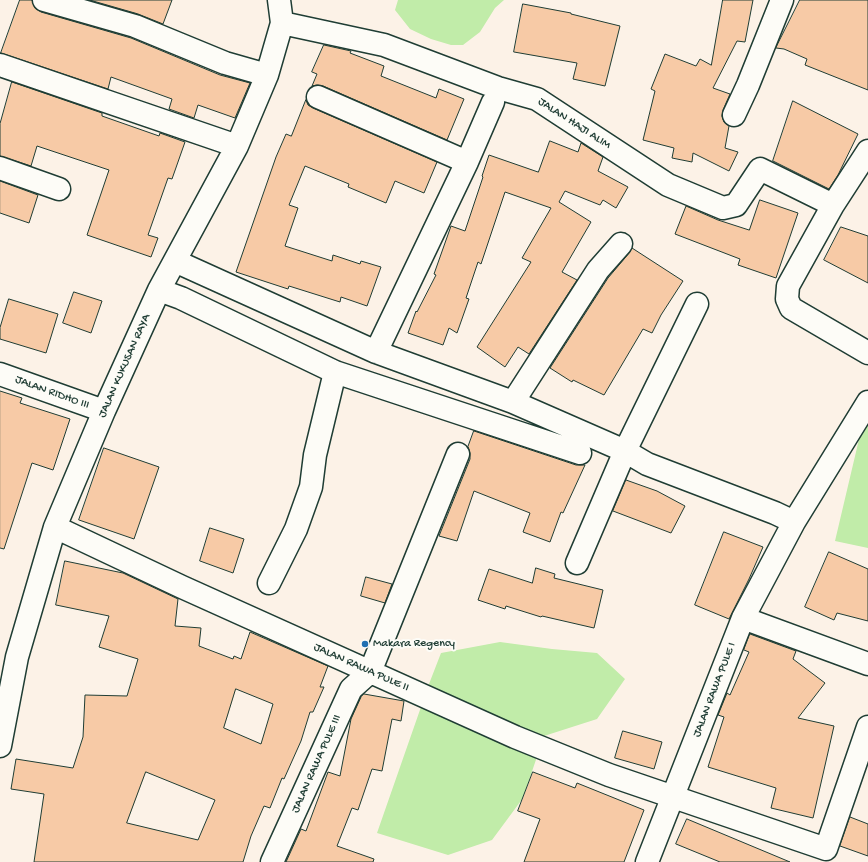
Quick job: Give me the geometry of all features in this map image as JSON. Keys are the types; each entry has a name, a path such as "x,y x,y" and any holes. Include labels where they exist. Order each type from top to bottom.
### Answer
{"street":[{"path":"44,0 135,26 225,63 267,75"},
{"name":"JALAN KUKUSAN RAYA","path":"0,746 17,657 55,526 159,290 237,146 267,75 282,23 279,0"},
{"path":"734,115 748,85 782,0"},
{"name":"JALAN HAJI ALIM","path":"282,23 384,45 498,88 537,99 668,185 723,208 736,205 760,169 833,205"},
{"path":"1,68 237,146"},
{"path":"318,97 466,162"},
{"path":"376,352 493,102"},
{"path":"868,151 833,205 788,286 786,299 791,308 868,353"},
{"path":"0,168 59,189"},
{"path":"513,402 598,270 620,244"},
{"path":"175,261 376,352 513,402 625,451 648,464 794,522"},
{"path":"159,290 181,298 335,372 580,453"},
{"path":"577,563 625,451 697,304"},
{"path":"269,583 296,529 311,487 316,455 335,372"},
{"name":"JALAN RIDHO III","path":"0,374 104,412"},
{"name":"JALAN RAWA PULE I","path":"647,862 743,618 794,522 868,402"},
{"path":"370,672 458,454"},
{"name":"JALAN RAWA PULE II","path":"55,526 188,590 515,737 608,774 826,849 868,727"},
{"path":"743,618 868,664"},
{"name":"JALAN RAWA PULE III","path":"272,862 351,689 370,672"}],"green space":[{"path":"398,0 504,0 495,8 480,32 463,45 451,45 431,39 410,29 395,10"},
{"path":"868,401 868,548 835,541"},
{"path":"500,642 597,653 625,679 597,719 544,736 523,798 492,840 448,855 377,833 441,653"}],"building":[{"path":"20,0 32,0 35,8 41,12 131,38 220,75 250,83 235,118 198,105 194,118 169,109 172,99 111,77 108,89 1,53"},
{"path":"90,0 172,0 163,24 138,14"},
{"path":"723,0 753,0 745,42 737,41 713,88 730,94 722,116 724,122 729,126 725,148 738,152 729,171 693,153 692,162 672,158 674,148 643,140 655,91 651,89 665,54 696,66 700,59 711,65"},
{"path":"800,0 868,0 868,90 805,65 807,59 784,49 776,48"},
{"path":"523,4 571,13 620,26 605,86 573,79 577,63 514,52"},
{"path":"324,45 351,51 350,53 384,66 381,76 436,98 439,89 464,99 447,140 323,86 312,86 317,74 312,72"},
{"path":"12,82 102,113 102,116 159,136 160,133 185,142 172,179 168,178 148,235 158,238 151,257 87,235 109,170 37,146 31,166 0,156 0,124"},
{"path":"306,100 308,105 313,108 437,162 424,193 395,181 386,203 348,187 349,184 305,166 289,205 298,208 285,246 332,261 333,255 360,264 361,261 381,267 367,306 341,297 340,302 289,286 288,289 236,272 276,157 286,134 291,136"},
{"path":"793,101 858,134 838,175 829,189 773,161"},
{"path":"550,141 578,152 581,143 603,157 598,171 628,187 616,208 603,200 600,205 565,191 559,202 591,222 562,272 577,280 529,354 518,347 505,367 477,347 531,262 522,258 551,208 505,192 481,264 478,262 466,298 469,299 457,333 449,328 443,345 408,333 416,311 417,312 436,275 434,274 451,226 465,231 489,155 538,172"},
{"path":"0,181 38,195 29,223 0,213"},
{"path":"760,200 798,213 776,278 738,265 740,259 675,234 686,206 718,220 749,230"},
{"path":"841,227 868,236 868,283 824,260"},
{"path":"632,248 683,281 661,315 652,333 643,329 604,395 573,380 572,382 550,368 608,278"},
{"path":"74,292 102,301 91,333 63,323"},
{"path":"9,299 58,314 46,353 0,339 0,328"},
{"path":"0,391 22,398 20,403 70,419 53,470 32,463 4,549 0,548"},
{"path":"474,431 576,465 585,465 563,513 561,512 550,542 523,532 530,513 474,491 457,541 439,536 470,459 468,447"},
{"path":"104,448 159,467 134,539 79,520"},
{"path":"626,480 657,491 685,506 671,533 613,511"},
{"path":"210,528 244,539 233,573 200,561"},
{"path":"724,532 763,547 729,619 695,605"},
{"path":"829,552 868,569 868,621 837,613 834,620 805,607"},
{"path":"65,561 123,573 178,599 175,626 201,628 199,646 233,659 234,656 241,659 250,632 328,666 320,687 324,687 313,712 310,712 301,741 284,779 282,778 270,808 264,806 251,836 243,862 34,862 44,794 11,789 16,759 73,768 83,737 85,695 127,696 138,659 99,647 109,616 56,605","holes":["236,689 273,704 261,744 224,728","146,772 215,800 198,840 127,823"]},
{"path":"536,568 555,574 554,578 603,590 594,628 541,617 506,606 505,609 478,600 489,569 532,583"},
{"path":"366,577 392,584 385,603 361,596"},
{"path":"750,634 796,651 793,659 825,683 798,718 834,726 813,818 771,808 776,788 708,767 724,717 718,715 727,693 730,695 749,652 744,650"},
{"path":"364,694 404,701 401,721 392,719 382,771 372,769 358,810 352,808 337,846 374,859 373,862 286,862 301,829 306,831 328,772 340,776 351,719 361,697"},
{"path":"623,731 662,742 654,769 615,758"},
{"path":"533,772 575,788 577,783 644,810 624,862 524,862 540,819 518,811"},
{"path":"850,817 868,824 868,856 840,846"},
{"path":"687,819 790,862 720,862 676,844"}],"place":[{"name":"Makara Regency","path":"365,644"}]}
